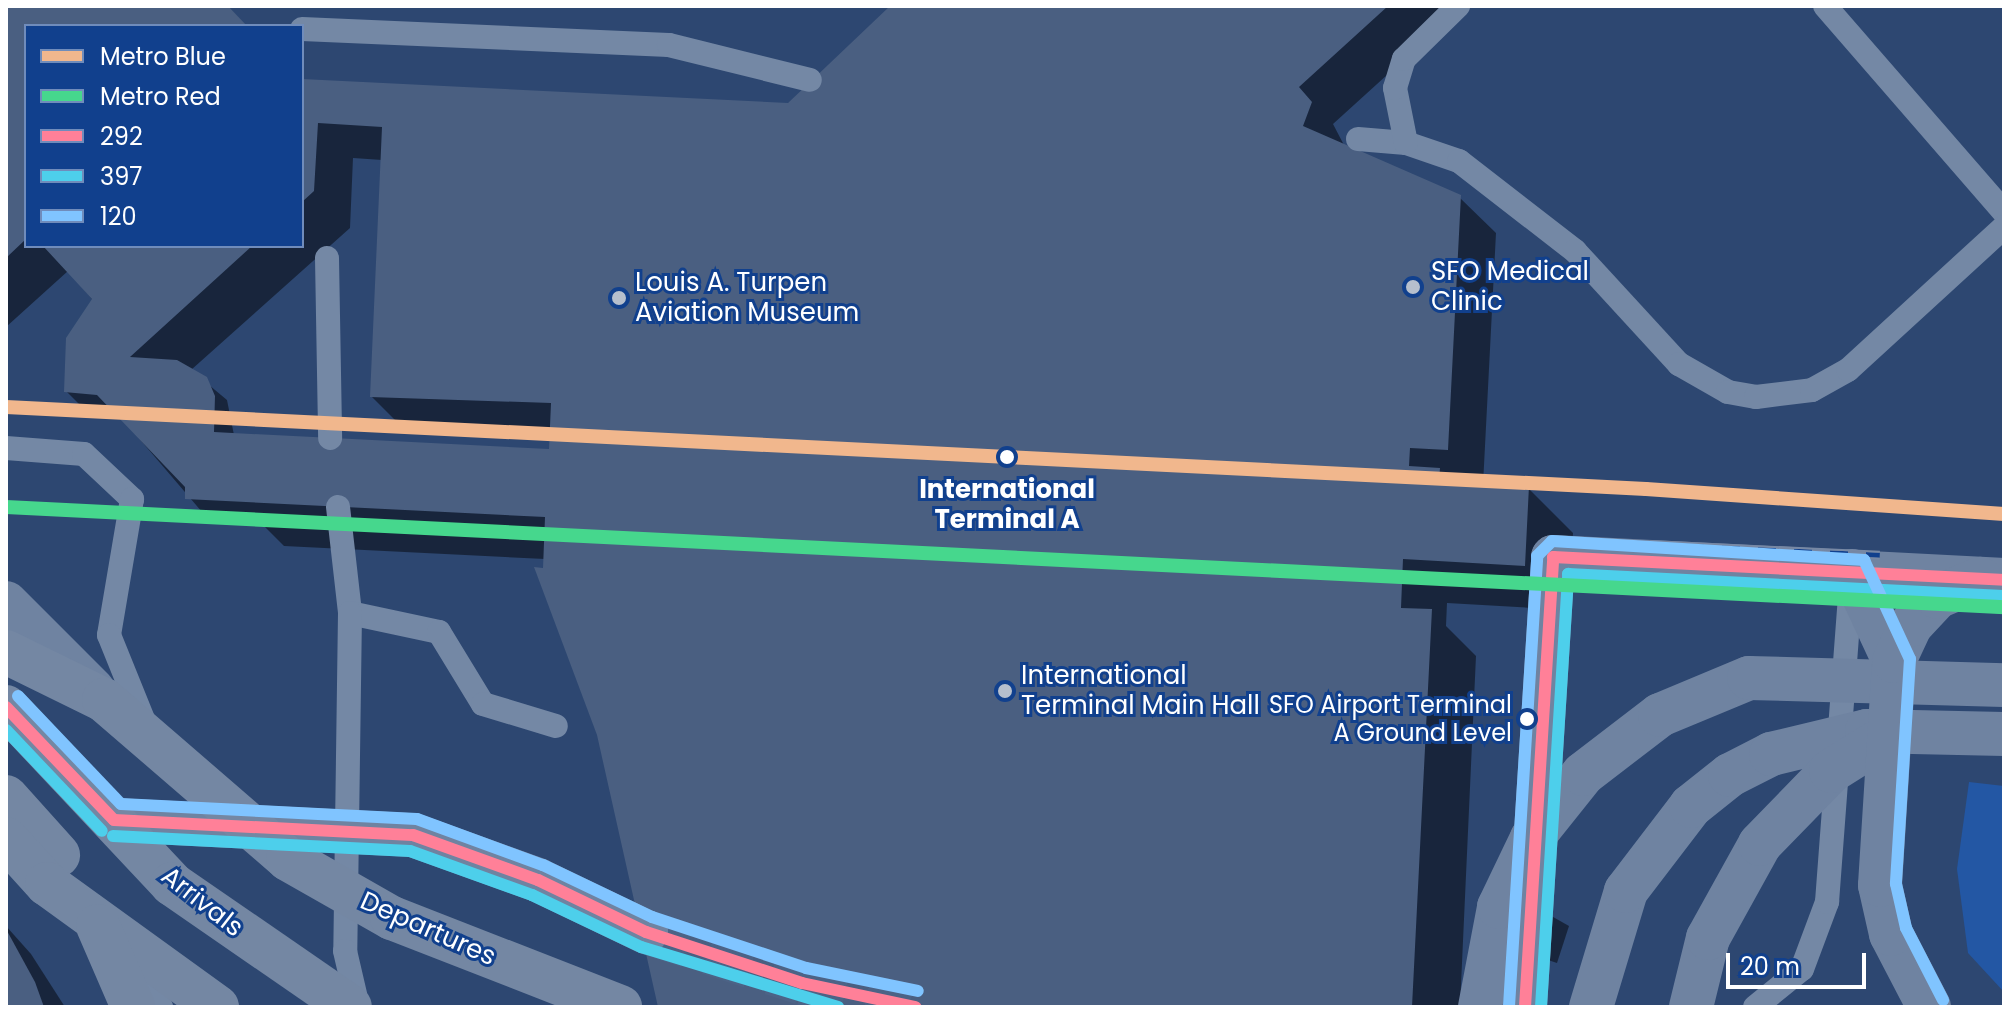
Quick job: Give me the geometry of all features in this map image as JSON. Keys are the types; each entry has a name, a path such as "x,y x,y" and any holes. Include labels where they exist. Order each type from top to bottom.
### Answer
{"main road":[{"name":"Departures","path":"6,652 104,700 154,748 288,859 353,896 609,1003"},
{"name":"Arrivals","path":"6,707 172,884 350,1007"},
{"path":"6,797 52,845 124,972 133,1007"},
{"path":"6,839 47,884 217,1007"},
{"path":"47,884 107,1007"}],"street":[{"path":"1525,1007 1553,557 1993,579"},
{"path":"1852,571 1894,661"},
{"path":"1929,1007 1891,934 1880,885 1894,661 1911,625 1937,597 1993,579"},
{"name":"Departures","path":"6,603 104,700"},
{"path":"1480,1007 1495,920 1532,838 1583,774 1660,715 1749,678 2004,685"},
{"path":"1591,1007 1626,891 1674,826 1730,775 1771,754 1867,731 2004,732"},
{"path":"1691,1007 1708,938 1731,888 1785,815 1831,771 1880,739 2004,732"},
{"path":"114,820 413,835 538,880 646,932"}],"lane":[{"path":"1406,143 1395,88 1404,59 1458,6"},
{"path":"1825,6 2004,212"},
{"path":"304,29 669,45 810,80"},
{"path":"1358,139 1406,143 1459,161 1528,209 1702,380 1756,397 1812,390 1848,370 2004,227"},
{"path":"327,258 330,438"},
{"path":"6,448 84,454 132,499 109,635 154,748"},
{"path":"338,507 350,613 350,830 345,951 358,1007"},
{"path":"1755,1007 1802,969 1827,902 1852,571"},
{"path":"350,613 439,632 483,704 556,726"},
{"path":"47,884 161,1007"}],"shaded area":[{"path":"1969,782 2004,786 2004,992 1968,953 1957,869"}],"building":[{"path":"6,6 228,6 245,24 24,24 24,241 6,258"},
{"path":"890,6 1388,6 1299,87 1312,102 1303,126 1461,195 1448,450 1410,448 1409,466 1440,468 1439,481 1529,486 1525,566 1403,559 1401,608 1432,609 1412,1007 658,1007 597,735 534,567 543,568 545,517 185,499 185,487 97,395 64,392 66,338 92,299 45,248 250,248 130,357 177,360 207,377 215,396 214,432 549,449 551,403 370,397 382,127 318,123 314,191 304,200 304,79 788,103"},
{"path":"6,929 35,982 44,1007 6,1007"}],"tunnel":[{"path":"646,932 802,983 915,1007"}],"railway":[{"path":"1650,544 1880,555"}],"metro line":[{"name":"Blue","path":"6,407 1646,489 2004,514"},
{"name":"Red","path":"6,507 2004,607"}],"transit line":[{"name":"120","path":"1509,1006 1537,556 1552,541 1864,560 1910,659 1896,884 1906,928 1943,1000"},
{"name":"292","path":"1525,1007 1553,557 2004,580"},
{"name":"397","path":"1541,1007 1568,574 2003,596"},
{"name":"120","path":"18,696 121,804 417,819 543,865 652,917 806,968 918,991"},
{"name":"292","path":"6,707 114,820"},
{"name":"397","path":"6,730 102,831"},
{"name":"292","path":"114,820 413,835 538,880 646,932 802,983 915,1007"},
{"name":"397","path":"113,836 410,851 532,895 641,947 838,1007"}],"place":[{"name":"SFO Medical Clinic","path":"1413,287"},
{"name":"Louis A. Turpen Aviation Museum","path":"619,298"},
{"name":"International Terminal A","path":"1007,457"},
{"name":"International Terminal Main Hall","path":"1005,691"},
{"name":"SFO Airport Terminal A Ground Level","path":"1527,719"}]}
